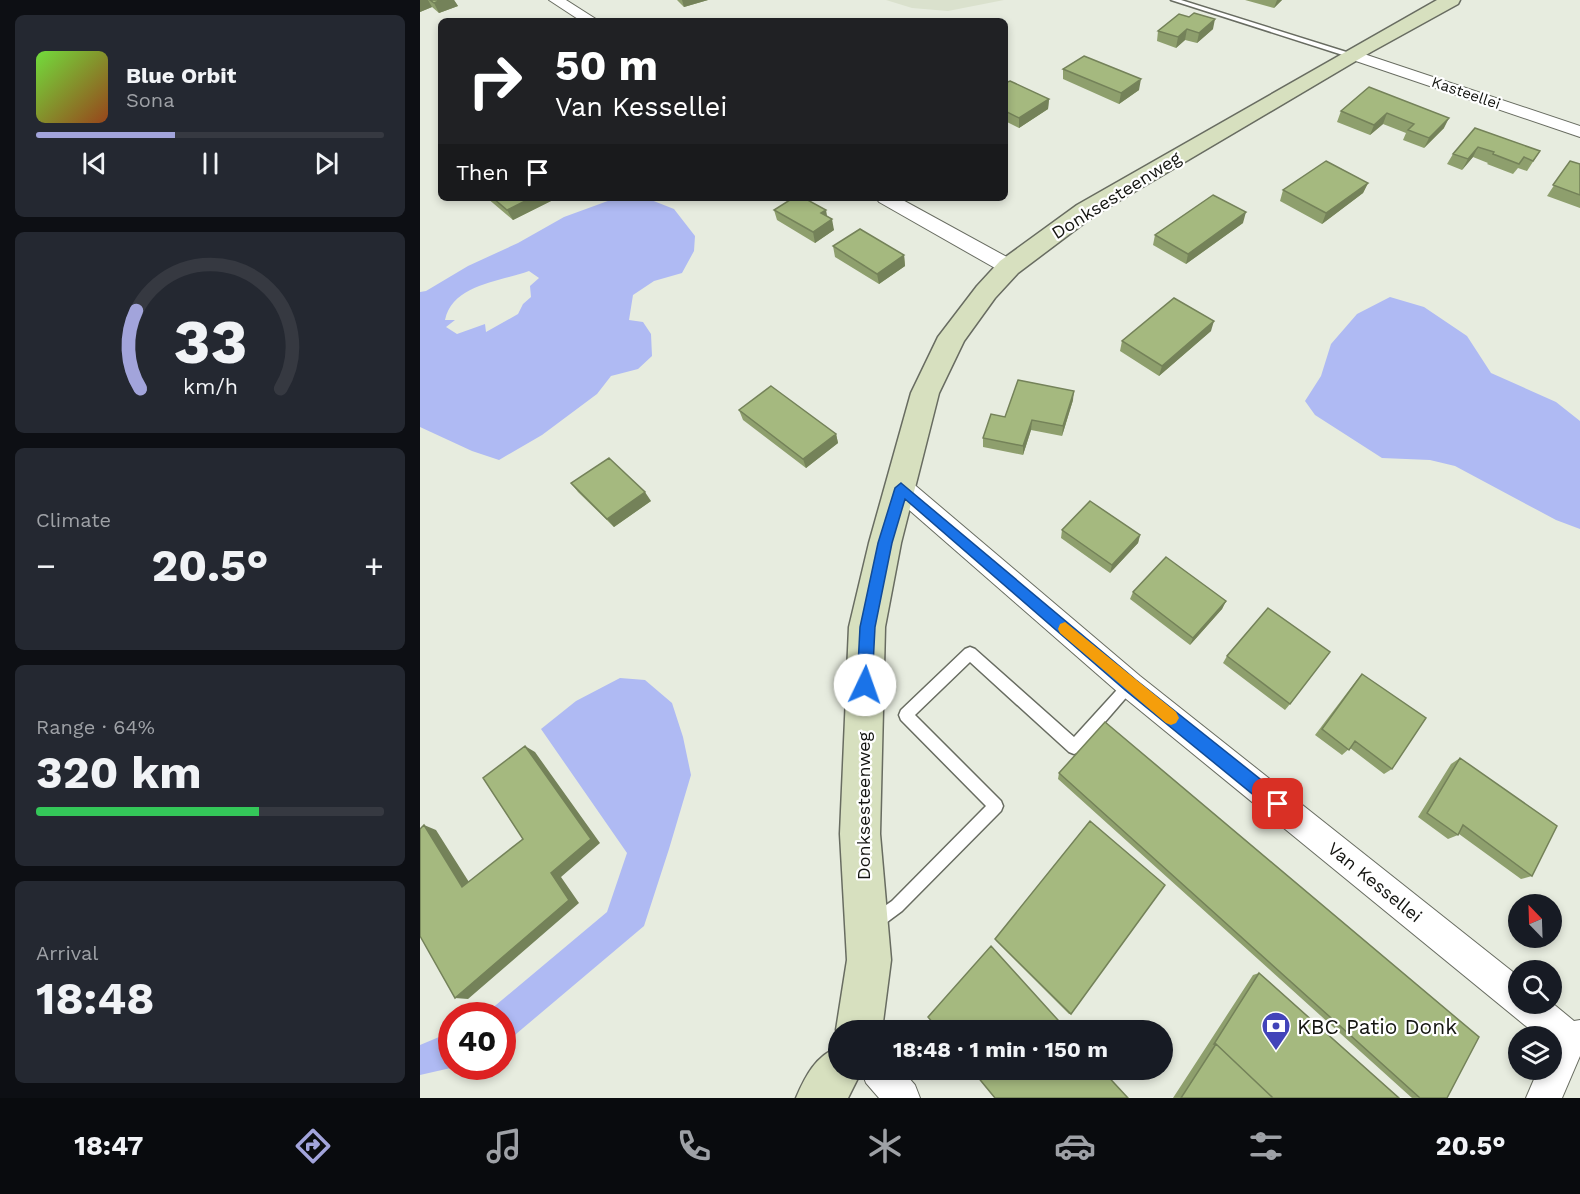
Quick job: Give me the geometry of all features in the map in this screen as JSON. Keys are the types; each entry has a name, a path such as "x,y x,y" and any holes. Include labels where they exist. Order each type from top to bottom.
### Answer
{"street":[{"path":"556,0 587,18"},
{"name":"Donksesteenweg","path":"860,1020 869,960 860,834 867,627 885,543 925,393 952,337 986,292 1009,267 1086,210 1451,0"},
{"name":"Kasteellei","path":"1352,55 1580,132"},
{"path":"890,201 1009,267"},
{"name":"Van Kessellei","path":"901,488 1130,685 1508,990"},
{"path":"1539,1014 1574,1039 1544,1098"},
{"path":"820,1098 832,1080"},
{"path":"887,1080 902,1098"}],"lane":[{"path":"1174,0 1352,55"},
{"path":"867,929 897,906 996,806 906,715 970,653 1074,747 1130,685"}],"shaded area":[{"path":"886,0 1004,0 948,11 912,8"}],"water":[{"path":"608,201 654,201 674,209 695,236 694,251 682,273 654,281 633,295 629,320 643,322 651,334 652,356 638,369 611,376 597,394 542,435 499,460 472,451 420,427 420,292 518,243 564,217","holes":["529,271 539,278 530,286 531,297 523,304 518,314 486,332 485,324 457,334 446,327 455,320 445,320 457,299 479,286"]},
{"path":"1390,297 1424,307 1467,336 1491,373 1556,402 1580,421 1580,529 1556,520 1455,466 1430,460 1382,458 1315,415 1305,401 1321,376 1331,344 1357,314"},
{"path":"620,678 645,680 672,703 683,737 691,775 644,926 516,1034 516,1002 500,1002 607,912 627,853 541,729 576,701"},
{"path":"438,1037 438,1071 420,1075 420,1045"}],"building":[{"path":"1194,13 1215,19 1199,33 1187,29 1178,37 1158,31 1179,14 1189,17"},
{"path":"1084,56 1141,79 1121,93 1063,69"},
{"path":"1008,82 1049,99 1019,118 1008,112"},
{"path":"1369,87 1449,118 1429,138 1408,130 1414,124 1387,113 1374,125 1341,111"},
{"path":"1475,128 1540,151 1533,161 1524,157 1519,164 1478,147 1468,159 1453,154"},
{"path":"1326,161 1368,183 1326,213 1283,190"},
{"path":"1570,161 1580,164 1580,195 1553,185"},
{"path":"1213,195 1246,212 1188,254 1155,235"},
{"path":"496,201 525,201 507,210"},
{"path":"788,201 810,201 826,210 821,213 832,219 813,232 774,210"},
{"path":"860,229 904,255 877,274 833,246"},
{"path":"1174,298 1214,321 1162,366 1122,341"},
{"path":"1018,380 1074,391 1063,426 1032,420 1023,446 983,438 991,414 1005,417"},
{"path":"771,386 836,434 803,459 739,410"},
{"path":"609,458 645,492 607,519 571,483"},
{"path":"1090,501 1140,535 1112,565 1062,530"},
{"path":"1166,557 1226,601 1193,638 1133,592"},
{"path":"1268,608 1330,652 1290,704 1227,656"},
{"path":"1362,674 1426,718 1392,769 1355,741 1349,750 1322,729"},
{"path":"1105,722 1479,1037 1447,1098 1420,1098 1059,773"},
{"path":"525,746 591,839 551,873 569,900 455,998 420,936 420,829 424,825 462,887 523,839 483,778"},
{"path":"1460,758 1557,826 1532,876 1463,825 1458,835 1427,813"},
{"path":"1090,821 1165,885 1071,1014 995,939"},
{"path":"991,946 1058,1020 931,1020 928,1017"},
{"path":"1259,973 1399,1098 1273,1098 1214,1044"},
{"path":"1216,1044 1273,1098 1181,1098"},
{"path":"980,1080 1111,1080 1128,1098 995,1098"}],"slow traffic":[{"path":"1065,629 1171,718"}],"place":[{"name":"KBC Patio Donk","path":"1276,1052"}],"route":[{"path":"865,685 867,627 885,543 901,488 1130,685 1278,804"}]}
